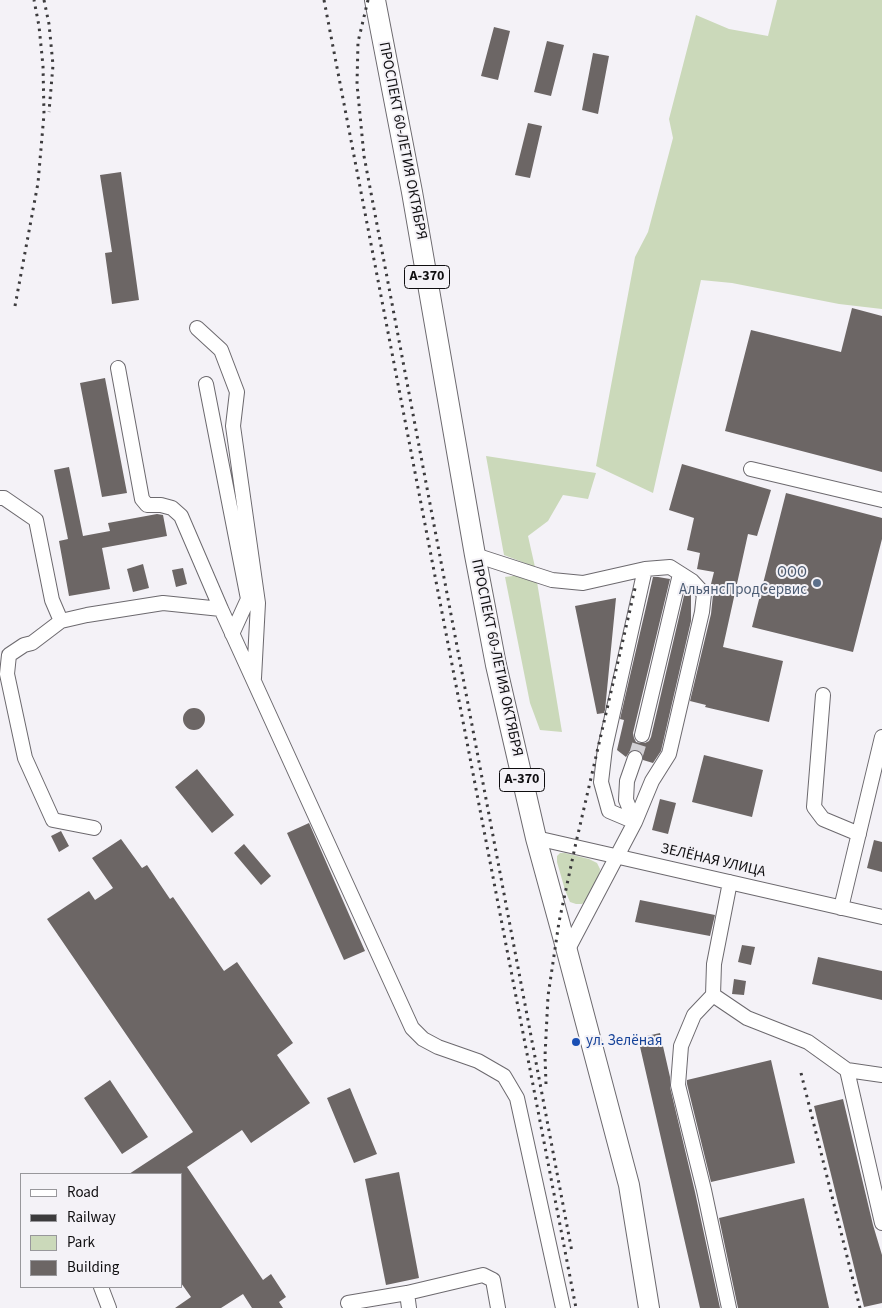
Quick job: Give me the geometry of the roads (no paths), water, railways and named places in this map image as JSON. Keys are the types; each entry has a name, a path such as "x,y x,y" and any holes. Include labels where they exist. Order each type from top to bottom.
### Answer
{"highway":[{"name":"ПРОСПЕКТ 60-ЛЕТИЯ ОКТЯБРЯ","path":"375,0 412,192 496,665 536,838 568,951 629,1185 649,1308"}],"street":[{"path":"197,328 221,350 237,392 233,426 258,603 254,681"},
{"path":"118,368 142,499 146,504 172,508 181,516 232,634 412,1028 423,1039 438,1047 478,1061 504,1076 517,1098 563,1308"},
{"path":"206,384 248,599 232,634"},
{"path":"751,469 882,500"},
{"path":"0,498 4,498 36,520 52,600 61,621"},
{"path":"475,555 552,580 583,583 645,569 670,568 692,581 704,594 702,612 669,754 652,781 635,822 568,951"},
{"path":"635,822 609,810 601,782 605,748 645,569"},
{"path":"642,735 680,574"},
{"path":"94,828 53,820 25,758 7,674 9,655 24,645 32,643 61,621 87,615 163,603 221,609"},
{"path":"823,696 814,807 823,819 859,834"},
{"path":"842,908 882,737"},
{"path":"635,758 627,781 626,800 635,822"},
{"name":"ЗЕЛЁНАЯ УЛИЦА","path":"536,838 882,917"},
{"path":"730,882 714,964 712,995 694,1015 680,1046 678,1085 730,1308"},
{"path":"712,995 747,1018 808,1042 847,1070 882,1075"},
{"path":"847,1070 882,1223"},
{"path":"348,1303 407,1293 483,1275 493,1280 498,1308"},
{"path":"101,1288 110,1308"},
{"path":"407,1293 409,1308"}],"tunnel":[{"path":"635,758 642,735"}],"railway":[{"path":"15,306 38,183 44,114 43,66 34,0"},
{"path":"44,0 49,24 53,65 49,112"},
{"path":"324,0 576,1308"},
{"path":"368,0 358,42 357,84 364,156 572,1252"},
{"path":"546,1084 545,1056 548,996 559,922 636,584"},
{"path":"801,1073 860,1308"}],"place":[{"name":"ООО АльянсПродСервис","path":"817,583"},
{"name":"ул. Зелёная","path":"576,1042"}]}
